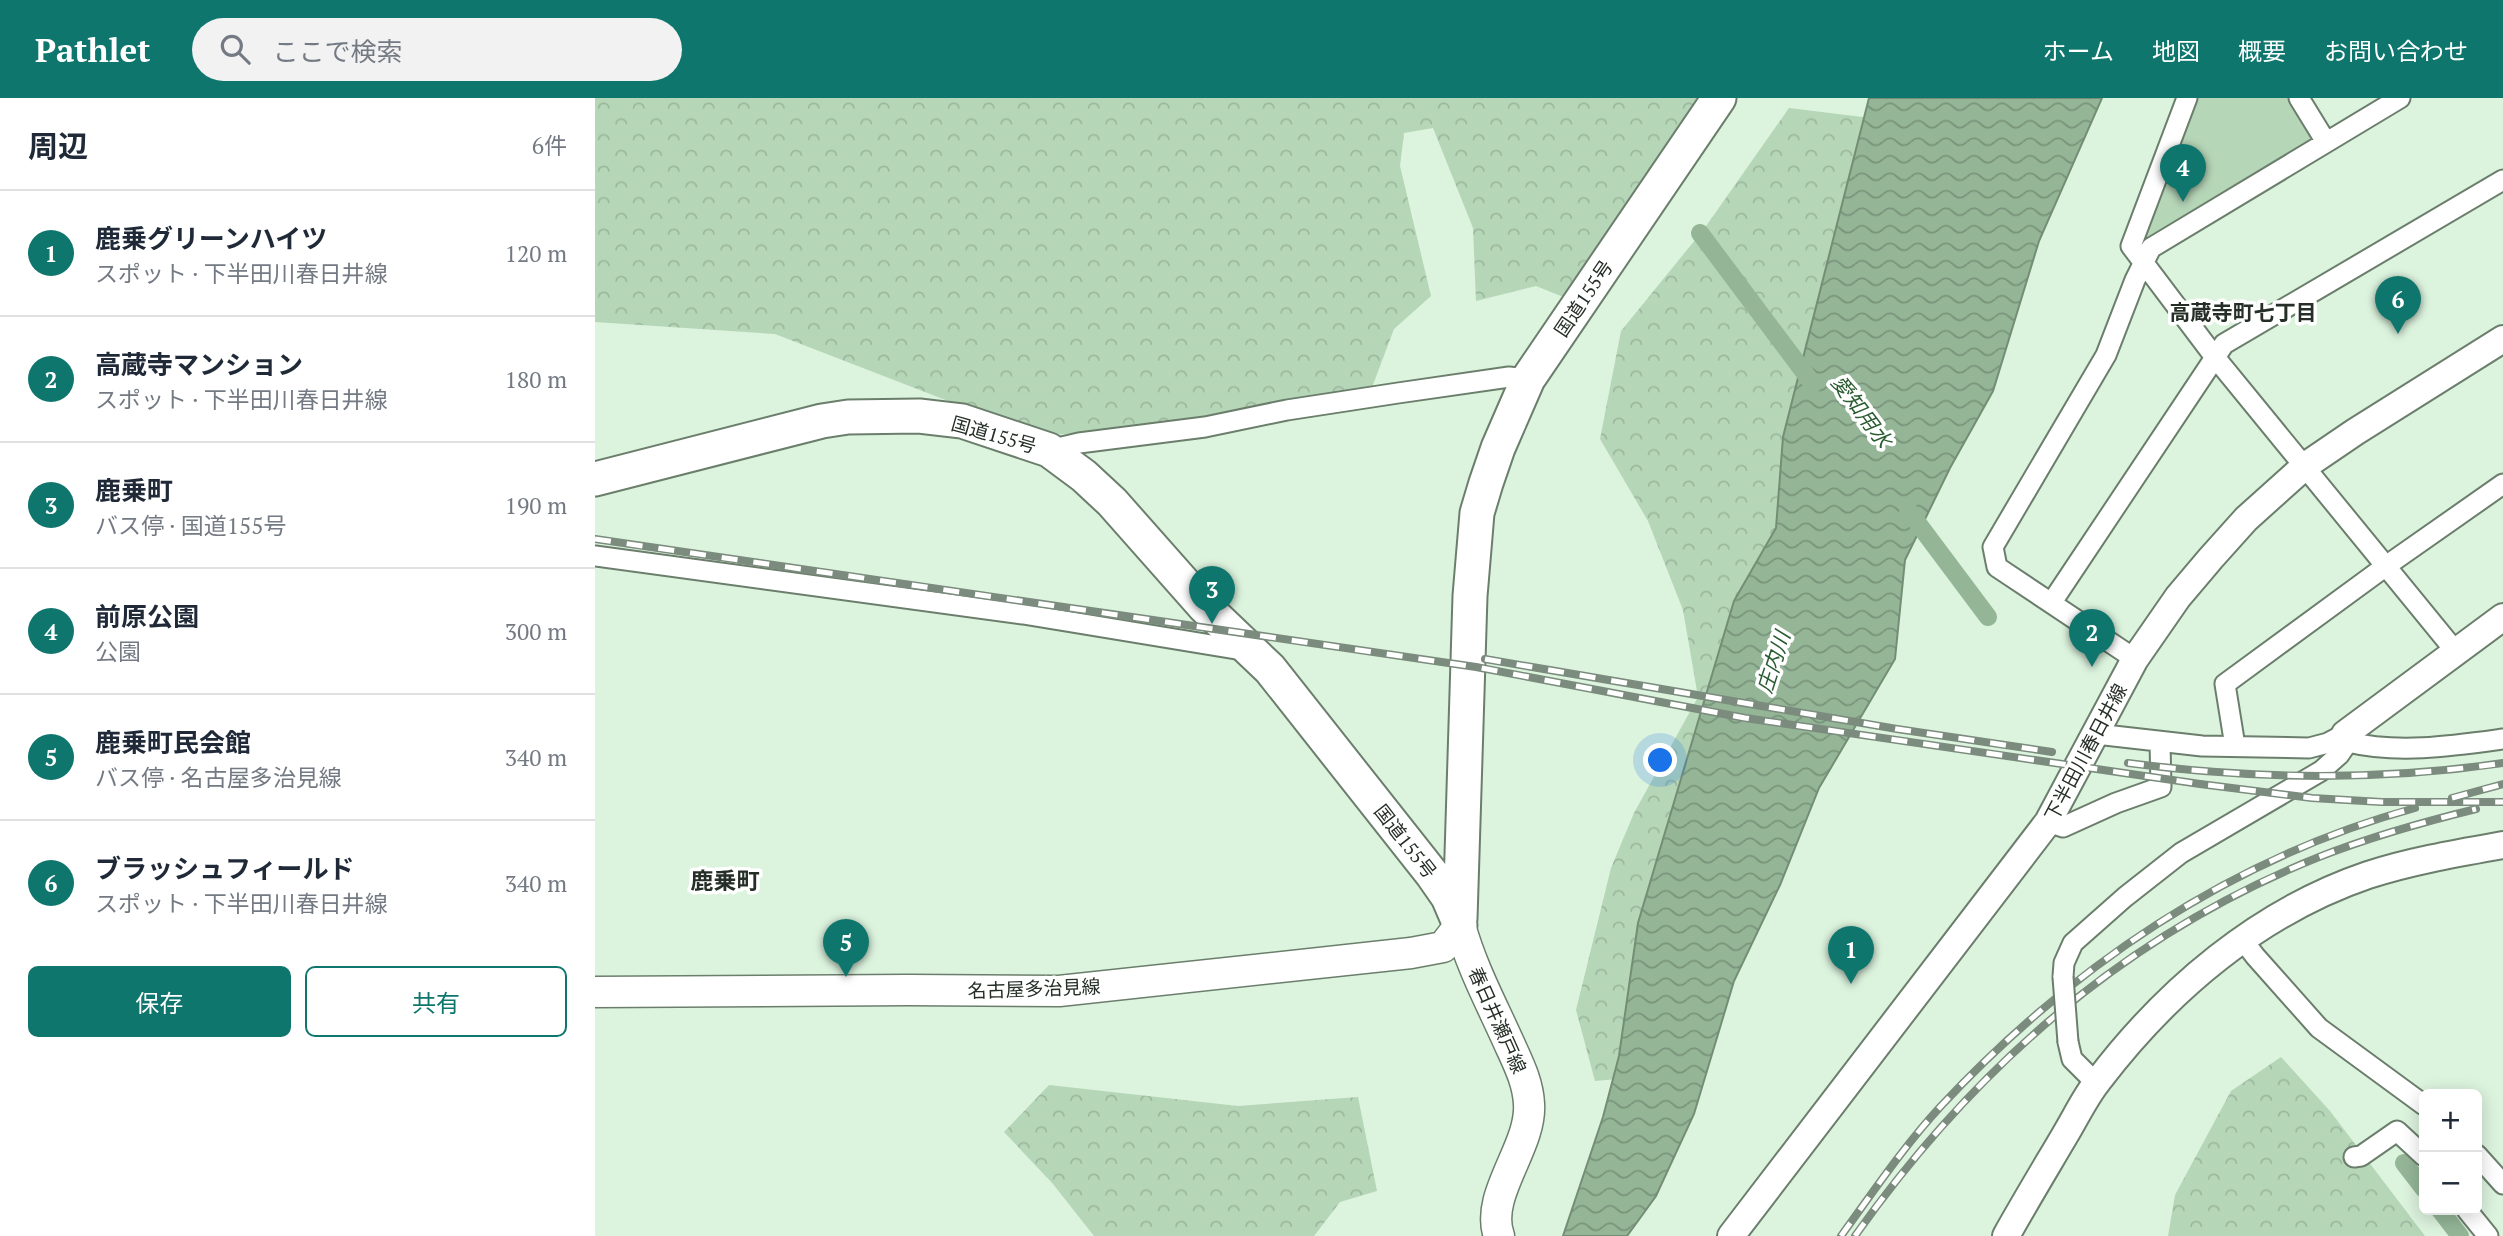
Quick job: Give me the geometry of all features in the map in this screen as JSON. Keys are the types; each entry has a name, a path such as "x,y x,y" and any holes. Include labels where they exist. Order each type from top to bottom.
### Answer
{"highway":[{"name":"国道155号","path":"1460,925 1470,596 1477,513 1498,448 1528,379 1719,98"},
{"name":"国道155号","path":"595,479 849,417 919,416 962,421 1049,450 1084,476 1112,502 1204,606 1270,669 1432,874 1448,897 1460,925"}],"main road":[{"name":"下半田川春日井線","path":"1731,1236 2048,822 2135,659 2178,597 2211,558 2246,519 2305,466 2503,339"},
{"path":"2346,738 2503,617"},
{"path":"2006,1236 2096,1083 2158,1012 2198,974 2242,939 2295,906 2370,874 2503,845"},
{"name":"名古屋多治見線","path":"595,992 1059,991 1411,953 1443,947 1460,925"},
{"name":"春日井瀬戸線","path":"1460,925 1466,949 1524,1078 1530,1105 1525,1134 1498,1205 1495,1224 1499,1236"}],"street":[{"path":"2187,98 2131,246 2214,356 2456,652"},
{"path":"2299,98 2326,142"},
{"path":"2135,659 1997,567 1993,547 2106,355 2142,263 2151,248 2400,98"},
{"path":"2052,602 2224,344 2503,180"},
{"path":"1049,450 1079,443 1205,427 1287,410 1398,393 1509,377 1528,379"},
{"path":"2235,746 2225,684 2503,484"},
{"path":"595,556 1023,614 1252,652"},
{"path":"2096,734 2235,746 2309,748 2346,738 2380,748 2460,745 2503,739"},
{"path":"2096,1083 2072,1059 2068,1042 2063,977 2064,963 2073,943 2125,897 2182,853 2321,771 2339,755 2346,738"},
{"path":"2048,822 2063,827 2116,803 2161,787 2160,741"},
{"path":"2242,939 2319,1028 2419,1101"},
{"path":"2354,1157 2361,1156 2397,1131 2420,1152"},
{"path":"2482,1161 2503,1184"},
{"path":"2471,1215 2488,1236"}],"green space":[{"path":"595,98 1698,98 1566,298 1536,286 1476,301 1473,228 1433,128 1404,133 1400,166 1431,296 1394,329 1371,390 1211,422 1039,436 775,334 595,322"},
{"path":"2195,98 2291,98 2314,135 2310,144 2147,241 2142,237"},
{"path":"1789,108 1887,120 1639,1077 1595,1081 1576,1010 1611,868 1634,813 1698,697 1683,610 1648,521 1600,439 1621,331 1704,229"},
{"path":"2281,1057 2330,1111 2425,1236 2168,1236 2175,1195 2231,1091"},
{"path":"1049,1085 1238,1106 1358,1097 1377,1191 1340,1202 1314,1236 1094,1236 1053,1184 1004,1132"}],"water":[{"name":"庄内川","path":"1869,98 2102,98 2039,241 1993,391 1950,468 1905,560 1895,659 1819,788 1780,885 1734,981 1694,1114 1656,1196 1627,1236 1563,1236 1603,1117 1619,1056 1638,923 1734,601 1776,528 1783,437"}],"waterway":[{"name":"愛知用水","path":"1700,233 1813,384"},
{"name":"愛知用水","path":"1908,510 1988,617"},
{"name":"愛知用水","path":"2404,1163 2419,1182"},
{"name":"愛知用水","path":"2444,1215 2460,1236"}],"railway":[{"path":"595,539 1476,667 1745,718 2200,784 2312,798 2382,802 2503,802"},
{"path":"1485,659 1897,729 2052,752"},
{"path":"2128,763 2221,772 2315,776 2410,773 2503,763"},
{"path":"2452,798 2503,784"},
{"path":"1841,1236 1902,1153 1941,1106 2044,1008 2099,964 2157,924 2218,888 2281,856 2347,830 2415,808"},
{"path":"1855,1236 1901,1175 2003,1063 2059,1012 2119,966 2182,925 2249,889 2319,857 2397,830 2476,809"}],"place":[{"name":"前原公園","path":"2183,202"},
{"name":"ブラッシュフィールド","path":"2398,334"},
{"name":"鹿乗町","path":"1212,624"},
{"name":"高蔵寺マンション","path":"2092,667"},
{"name":"鹿乗町民会館","path":"846,977"},
{"name":"鹿乗グリーンハイツ","path":"1851,984"}],"district":[{"name":"高蔵寺町七丁目","path":"2243,312"},
{"name":"鹿乗町","path":"725,880"}]}
